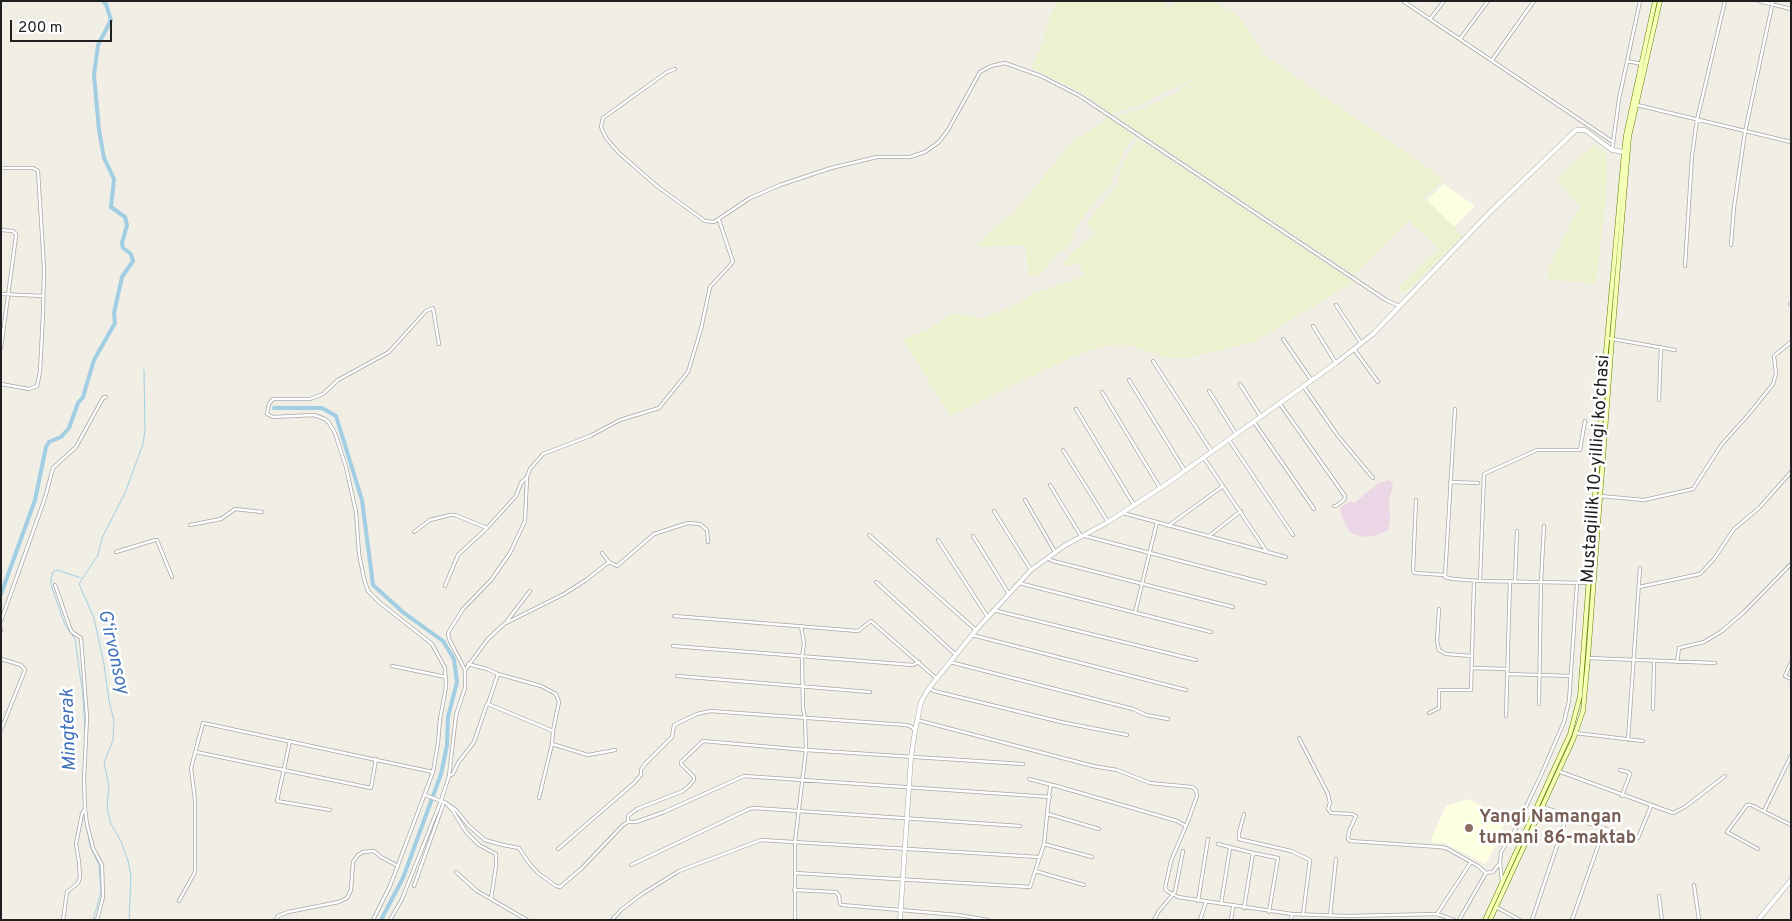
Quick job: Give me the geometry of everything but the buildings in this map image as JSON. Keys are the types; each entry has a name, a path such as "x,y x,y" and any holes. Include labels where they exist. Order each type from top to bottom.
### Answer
{"main road":[{"name":"Mustaqillik 10-yilligi ko'chasi","path":"1485,920 1562,753 1574,724 1580,696 1624,152 1640,64 1655,1"},
{"name":"Mustaqillik 10-yilligi ko'chasi","path":"1490,920 1558,772 1583,711 1600,496 1609,338 1630,137 1660,1"}],"street":[{"path":"1403,1 1613,142"},
{"path":"1430,19 1444,1"},
{"path":"1460,39 1488,1"},
{"path":"1492,60 1534,1"},
{"path":"1612,150 1619,99 1640,1"},
{"path":"1684,266 1692,156 1697,120 1725,1"},
{"path":"1759,1 1791,9"},
{"path":"1731,245 1745,132 1772,3"},
{"path":"1627,61 1640,64"},
{"path":"675,69 667,72 603,118 601,122 602,132 619,153 658,187 705,221 714,222 750,198 780,185 831,168 877,157 910,157 926,152 939,142 948,130 980,72 991,66 1005,63 1041,76 1080,96 1386,300 1400,306"},
{"path":"1637,105 1791,142"},
{"path":"900,920 911,757 914,731 921,702 929,688 976,630 1030,570 1055,552 1122,513 1204,458 1304,387 1373,334 1490,212 1576,130 1585,130 1612,150 1624,152"},
{"path":"1,168 33,168 38,171 44,268 40,372 37,386 29,389 1,384"},
{"path":"414,886 444,802 456,715 465,688 465,670 448,633 463,609 491,580 510,553 525,521 527,477 530,469 544,454 590,436 620,420 658,408 688,372 701,329 710,287 734,262 719,219"},
{"path":"1,230 13,231 16,234 1,348"},
{"path":"1,294 44,296"},
{"path":"1336,305 1361,343"},
{"path":"373,920 390,886 433,772 446,677 441,659 432,644 368,591 359,554 356,512 346,467 332,427 325,419 314,415 273,417 267,414 269,404 273,399 310,399 323,394 338,380 389,352 426,311 433,308 439,344"},
{"path":"1313,326 1336,363"},
{"path":"1283,338 1312,381"},
{"path":"1609,338 1675,350"},
{"path":"1600,496 1644,500 1693,489 1722,444 1750,414 1775,378 1774,356 1791,342"},
{"path":"1659,400 1661,347"},
{"path":"1354,349 1378,382"},
{"path":"1153,361 1212,452"},
{"path":"1129,380 1185,471"},
{"path":"1240,384 1261,417"},
{"path":"1304,387 1338,436 1373,478"},
{"path":"1209,391 1237,435"},
{"path":"1102,392 1160,488"},
{"path":"1,621 45,498 53,468 76,447 103,398 106,397"},
{"path":"1280,404 1345,496 1344,500 1334,506"},
{"path":"1076,409 1134,505"},
{"path":"1445,575 1455,409"},
{"path":"1480,581 1484,474 1537,450 1580,450 1585,421"},
{"path":"1254,422 1314,509"},
{"path":"1229,440 1294,535"},
{"path":"1063,450 1108,522"},
{"path":"1204,458 1268,552"},
{"path":"1639,587 1690,578 1700,574 1714,559 1734,529 1759,508 1791,472"},
{"path":"445,586 458,555 487,528 516,496 521,483 527,477"},
{"path":"1450,482 1478,483"},
{"path":"1050,485 1083,536 1265,583"},
{"path":"1168,526 1223,486"},
{"path":"1024,500 1055,552"},
{"path":"1416,500 1413,572 1415,573 1445,575 1448,579 1480,581 1589,583"},
{"path":"190,525 221,518 235,509 262,512"},
{"path":"994,511 1030,570"},
{"path":"1209,536 1240,511"},
{"path":"1122,513 1286,557"},
{"path":"414,532 430,520 450,515 455,515 487,528"},
{"path":"1135,613 1157,522"},
{"path":"602,553 610,562 617,566 651,535 688,523 704,526 707,530 708,542"},
{"path":"1539,704 1544,526"},
{"path":"1515,582 1517,531"},
{"path":"869,535 976,630"},
{"path":"973,536 1009,594"},
{"path":"116,552 157,540 172,577"},
{"path":"938,540 988,616"},
{"path":"1047,558 1053,562 1233,607"},
{"path":"465,670 495,630 507,622 564,594 610,562"},
{"path":"1677,662 1679,648 1704,642 1722,631 1744,612 1791,564"},
{"path":"1628,740 1640,568"},
{"path":"1429,713 1439,708 1439,690 1471,690 1474,580"},
{"path":"876,582 956,655"},
{"path":"1506,716 1510,582"},
{"path":"1503,882 1500,863 1501,852 1523,814 1564,722 1569,701 1576,583"},
{"path":"1019,584 1211,632"},
{"path":"55,585 70,628 74,634 81,638 87,717 84,779 85,809 93,848 102,865 103,897 97,920"},
{"path":"507,622 530,591"},
{"path":"1439,609 1436,642 1439,650 1446,654 1472,656"},
{"path":"994,610 1196,660"},
{"path":"674,616 858,631 871,621 937,679"},
{"path":"795,920 795,842 806,750 805,718 802,708 802,657 804,643 801,626"},
{"path":"972,635 1186,690"},
{"path":"673,646 913,665 918,662"},
{"path":"1,658 21,665 25,670 1,730"},
{"path":"1588,658 1715,663"},
{"path":"950,662 1168,719"},
{"path":"1653,709 1654,662"},
{"path":"1791,662 1784,676 1791,680"},
{"path":"468,664 541,686 556,694 559,702 552,744 538,798"},
{"path":"392,666 446,677"},
{"path":"1472,668 1508,669"},
{"path":"449,776 454,774 458,763 474,742 498,674"},
{"path":"1508,674 1571,676"},
{"path":"677,676 870,692"},
{"path":"929,688 934,691 979,702 1127,736"},
{"path":"488,704 553,731"},
{"path":"558,849 634,784 641,775 641,770 645,764 672,737 674,725 697,714 710,711 906,724 912,727 914,731"},
{"path":"917,720 1093,766 1117,770 1150,783 1192,787 1196,790 1197,796 1171,861 1165,888 1173,895 1269,912 1315,916 1437,914 1454,920"},
{"path":"179,902 195,872 195,800 190,768 203,723 433,772"},
{"path":"1575,733 1643,741"},
{"path":"1299,738 1330,798 1328,809 1332,813 1356,816 1349,831 1348,839 1350,841 1440,847 1471,862 1486,873"},
{"path":"290,741 277,801 330,810"},
{"path":"628,822 628,816 637,809 683,791 689,786 694,777 681,762 703,741 806,750 1023,764"},
{"path":"552,744 588,754 616,750"},
{"path":"196,752 371,788 376,759"},
{"path":"1764,811 1791,756"},
{"path":"1620,770 1630,774 1622,796"},
{"path":"1558,772 1670,812 1676,812 1686,807 1725,776"},
{"path":"425,794 444,802 456,810 468,825 485,840 519,848 538,873 560,887 582,868 623,825 664,812 744,776 1050,797"},
{"path":"1029,779 1168,819 1186,826"},
{"path":"795,873 1030,887 1044,844 1050,787 1053,785"},
{"path":"444,802 453,810 466,832 479,844 496,854 491,899"},
{"path":"390,920 402,899 444,802"},
{"path":"1758,849 1728,834 1727,830 1748,804 1791,825"},
{"path":"1542,807 1636,839 1651,806"},
{"path":"63,920 67,892 78,883 80,877 76,844 82,814 85,809"},
{"path":"631,865 748,809 1020,826"},
{"path":"1048,814 1099,830"},
{"path":"1244,814 1239,833 1240,839 1291,851 1310,860 1303,915"},
{"path":"1532,920 1567,816"},
{"path":"1572,920 1604,829"},
{"path":"1198,900 1208,839"},
{"path":"612,920 621,910 642,894 679,871 761,840 1039,857"},
{"path":"1044,844 1092,857"},
{"path":"1218,844 1278,858 1269,912"},
{"path":"1221,904 1230,848"},
{"path":"276,920 278,916 294,910 339,902 347,898 351,890 353,862 363,852 374,851 398,866"},
{"path":"1154,920 1173,895 1183,851"},
{"path":"1244,908 1253,853"},
{"path":"1330,916 1336,859"},
{"path":"1437,914 1471,862"},
{"path":"1486,873 1493,872 1500,863"},
{"path":"1035,871 1084,885"},
{"path":"456,872 477,891 527,920"},
{"path":"1459,920 1486,873"},
{"path":"1758,920 1791,880"},
{"path":"1694,885 1699,920"},
{"path":"794,890 836,892 842,905 958,915 988,920"},
{"path":"1659,896 1662,920"},
{"path":"1200,920 1206,902"},
{"path":"1231,920 1234,907"},
{"path":"1496,907 1520,920"},
{"path":"1291,920 1292,914"},
{"path":"1314,920 1315,916"}],"shaded area":[{"path":"1057,1 1163,1 1169,7 1176,1 1214,1 1228,12 1231,9 1244,24 1262,51 1261,53 1444,179 1424,199 1463,236 1405,293 1399,287 1439,249 1409,221 1355,275 1116,117 1146,107 1176,93 1193,79 1142,104 1111,114 1083,93 1031,68 1045,39 1043,35"},
{"path":"1109,118 1134,136 1124,151 1108,188 1094,202 1075,229 1071,243 1057,254 1042,273 1029,277 1025,245 980,247 978,243 1016,210 1074,140"},
{"path":"1138,139 1354,282 1254,342 1189,358 1167,358 1129,345 1106,345 1074,356 950,416 903,339 930,329 953,313 982,319 1023,301 1032,294 1085,276 1077,262 1067,267 1063,265 1070,254 1095,234 1087,222 1115,188 1123,163"},
{"path":"1594,144 1604,151 1607,158 1606,196 1596,284 1547,279 1549,267 1580,206 1557,179"},
{"path":"1444,184 1475,206 1454,227 1427,200"},
{"path":"1390,480 1393,485 1389,500 1390,521 1388,530 1366,537 1355,535 1349,531 1340,508 1351,501 1354,503 1379,483"},
{"name":"Yangi Namangan tumani 86-maktab","path":"1468,799 1507,819 1486,864 1444,843 1431,843 1446,806"}],"waterway":[{"path":"1,594 35,500 46,447 49,442 61,437 69,428 78,403 83,397 94,360 115,323 114,313 122,277 133,261 131,254 123,248 122,243 127,225 125,217 111,207 114,179 104,158 99,130 94,75 98,45 111,20 106,4 103,1"},
{"name":"G‘irvonsoy","path":"129,920 131,876 121,841 111,824 107,808 109,786 104,763 113,740 114,721 94,618 79,584 98,555 102,538 125,493 143,444 145,430 144,370"},
{"path":"274,408 322,408 336,416 362,500 373,585 404,613 443,641 454,659 457,682 448,717 447,745 441,774 403,878 381,920"},
{"name":"Mingterak","path":"81,578 57,570 53,572 51,585 65,625 75,639 83,696 85,731"},
{"name":"Mingterak","path":"87,828 90,846 99,865 101,892 93,920"}],"place":[{"name":"Yangi Namangan tumani 86-maktab","path":"1469,828"}]}
